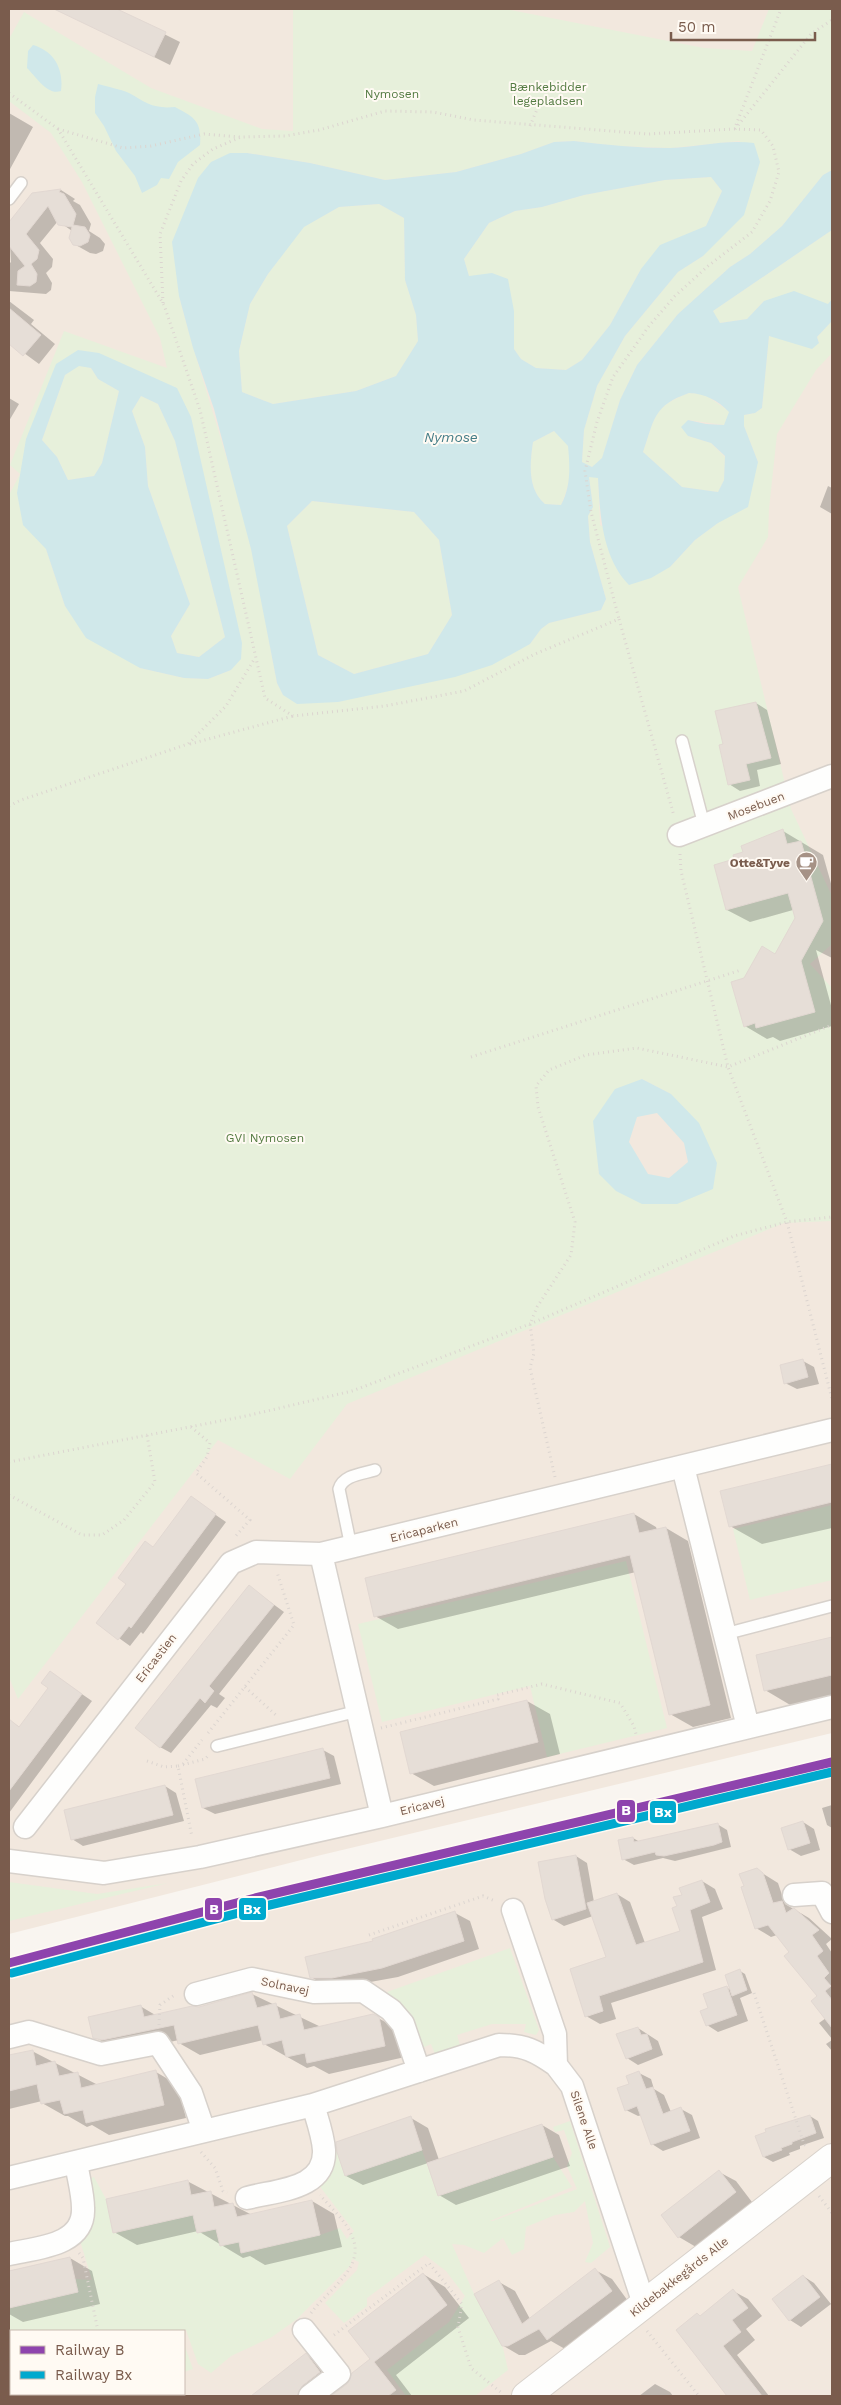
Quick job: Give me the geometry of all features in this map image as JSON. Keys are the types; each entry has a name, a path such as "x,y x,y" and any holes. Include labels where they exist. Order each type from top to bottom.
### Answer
{"street":[{"name":"Mosebuen","path":"679,835 832,776"},
{"name":"Ericaparken","path":"321,1554 832,1430"},
{"path":"683,1467 748,1727"},
{"name":"Ericastien","path":"24,1827 231,1563 256,1552 321,1554"},
{"path":"321,1554 382,1816"},
{"name":"Ericavej","path":"9,1861 104,1873 196,1858 382,1816 832,1707"},
{"path":"794,1895 822,1893 832,1912"},
{"path":"513,1910 555,2034 556,2065"},
{"name":"Solnavej","path":"196,1994 252,1979 314,1992 363,1991 391,2010 403,2024 420,2071"},
{"path":"9,2037 30,2032 102,2054 158,2043 191,2093 196,2133"},
{"path":"9,2178 313,2105 499,2045 518,2045 536,2052 556,2065"},
{"name":"Silene Alle","path":"556,2065 572,2086 639,2309"},
{"path":"247,2198 309,2182 318,2174 323,2163 324,2149 313,2105"},
{"path":"9,2254 59,2243 73,2234 81,2222 83,2209 76,2162"},
{"name":"Kildebakkegårds Alle","path":"526,2396 827,2162"},
{"path":"304,2330 339,2374 310,2396"}],"lane":[{"path":"9,199 21,183"},
{"path":"682,741 704,826"},
{"path":"351,1547 339,1489 340,1484 347,1478 375,1470"},
{"path":"724,1634 832,1606"},
{"path":"217,1746 290,1728 361,1721"}],"path":[{"path":"734,129 781,9"},
{"path":"734,129 811,34 832,20"},
{"path":"9,93 58,129 112,146 135,148 167,143 191,136 286,136 319,130 386,111 433,112 474,120 530,126 648,134 734,129 761,130 773,146 779,172 770,201 752,232 708,266 675,296 649,326 613,377 597,422 585,471 591,512 679,835 681,871 728,1067 787,1222 832,1398"},
{"path":"530,126 538,107"},
{"path":"58,129 164,305 200,410 265,698 293,716"},
{"path":"164,305 160,234 181,181 193,164 214,149 241,137"},
{"path":"9,806 21,800 188,744 293,716 385,706 464,691 535,654 619,619"},
{"path":"188,744 226,706 255,658"},
{"path":"471,1057 741,970"},
{"path":"560,1497 530,1368 534,1353 534,1340 530,1324 537,1307 571,1255 575,1222 538,1107 536,1086 549,1070 586,1055 637,1048 728,1067 832,1025"},
{"path":"9,1462 191,1427 352,1391 530,1324 734,1236 787,1222 832,1217"},
{"path":"191,1427 210,1443 206,1456 196,1473 250,1520 220,1555 231,1563"},
{"path":"9,1495 82,1535 102,1535 124,1520 155,1482 147,1435"},
{"path":"183,1764 294,1625 271,1553"},
{"path":"361,1721 498,1699 497,1695 542,1684 620,1703 634,1726 641,1753"},
{"path":"245,1686 290,1728"},
{"path":"147,1761 164,1767 178,1766 205,1759 217,1746"},
{"path":"178,1766 196,1858"},
{"path":"369,1935 483,1896 513,1910"},
{"path":"754,1993 804,2144 827,2162"},
{"path":"158,2043 160,2006 176,1994 196,1994"},
{"path":"196,2133 215,2168 223,2191 232,2196 247,2198"},
{"path":"304,2330 312,2312 352,2267 357,2254 351,2234 309,2182"},
{"path":"67,2238 83,2258 98,2330"},
{"path":"318,2348 429,2263 462,2304 458,2327 471,2368 507,2396"},
{"path":"639,2309 699,2396"}],"shaded area":[{"path":"9,9 832,9 832,1733 317,1856 9,1934"},
{"path":"832,1773 832,2396 9,2396 9,1977 253,1911"}],"green space":[{"path":"293,9 506,9 704,48 752,51 769,9 832,9 832,170 823,175 782,226 750,254 730,267 678,314 637,365 620,400 602,459 592,467 582,462 584,430 597,386 625,336 678,272 703,256 740,141 671,148 618,146 574,141 554,142 521,154 456,172 385,180 310,163 247,153 179,296 243,516 255,565 277,683 283,695 530,644 541,629 549,623 601,610 606,599 590,542 588,516 593,507 589,477 598,477 600,525 670,567 695,540 718,523 758,462 744,426 744,415 755,413 762,408 769,336 819,343 817,337 832,321 832,353 816,370 777,434 768,537 738,587 791,809 832,896 832,944 810,964 832,988 832,1221 784,1223 347,1404 290,1479 218,1440 18,1699 9,1677 9,495 20,474 10,465 64,331 167,368 160,338 82,182 51,133 9,101 9,39 24,12 151,88 262,129 293,131","holes":["78,350 191,417 231,670 208,679 184,678 140,668 65,606 46,549 26,439","642,1079 671,1094 712,1189 599,1174 597,1150"]},
{"path":"711,177 722,191 706,226 641,269 610,325 582,360 566,370 536,368 521,359 514,349 514,311 492,274 469,277 464,259 489,223 515,211 542,207 584,195 665,180"},
{"path":"379,204 404,218 405,280 416,315 418,341 396,376 356,391 273,404 242,392 239,351 250,304 268,274 303,227 339,207"},
{"path":"832,230 832,299 828,305 820,302 764,301 747,319 719,323 713,311"},
{"path":"79,365 91,368 98,379 119,391 102,463 94,476 68,480 57,457 42,440 65,375"},
{"path":"689,393 704,394 730,412 724,425 688,420 688,436 711,443 725,457 724,480 718,492 682,487 643,452 653,422 661,409 668,403"},
{"path":"141,396 158,404 175,441 225,637 199,657 177,653 171,636 190,604 148,486 145,447 132,411"},
{"path":"554,431 567,444 571,459 568,484 561,505 545,504 539,498 531,475 533,442"},
{"path":"312,501 414,512 439,540 452,615 428,654 354,674 318,655 287,526"},
{"path":"832,1505 832,1580 750,1600 733,1529"},
{"path":"626,1561 667,1728 547,1757 530,1686 382,1722 358,1624"},
{"path":"9,1882 97,1894 168,1883 9,1921"},
{"path":"510,1948 539,2030 536,2035 524,2032 526,2024 492,2024 457,2035 461,2049 436,2057 431,2044 418,2050 402,2009 387,1992"},
{"path":"570,2121 610,2247 591,2263 585,2262 593,2243 585,2201 574,2212 555,2215 526,2227 524,2249 512,2255 503,2238 484,2253 464,2245 452,2244 474,2294 503,2348 508,2370 475,2396 406,2396 387,2370 449,2322 465,2296 446,2271 425,2255 367,2298 367,2306 344,2323 325,2303 357,2270 359,2262 352,2259 350,2266 297,2319 272,2337 231,2356 211,2373 198,2364 186,2330 10,2330 10,2395 105,2395 9,2396 9,2308 77,2292 75,2279 92,2280 81,2244 88,2179 94,2177 106,2199 113,2233 193,2215 197,2233 216,2229 220,2246 239,2241 241,2253 320,2235 340,2228 347,2239 354,2231 318,2184 333,2141 345,2176 422,2150 438,2196 553,2157 572,2187 490,2221 493,2221 577,2189 567,2166 572,2153 564,2130 555,2132 553,2127"},
{"path":"185,2347 193,2369 185,2372"}],"water":[{"path":"33,45 47,52 56,62 61,75 61,91 51,91 38,81 27,68 28,51"},
{"path":"98,84 125,92 150,105 175,107 187,114 198,125 200,145 178,162 169,179 161,178 157,185 142,193 135,176 116,151 104,126 95,113 95,97"},
{"name":"Nymose","path":"574,141 670,148 744,142 754,143 760,162 744,215 703,256 678,272 625,336 597,386 584,430 582,462 592,467 602,458 620,400 637,365 678,314 730,267 750,254 782,226 823,175 832,170 832,230 713,311 720,323 747,319 764,301 794,291 828,304 832,299 832,321 817,337 819,343 812,349 769,336 762,408 755,413 744,415 744,426 758,462 748,507 718,523 695,540 670,567 651,578 629,585 613,562 608,549 602,521 598,478 589,477 593,507 588,516 590,542 606,599 601,610 549,623 541,629 530,644 492,665 455,677 338,702 297,704 283,695 277,683 251,549 214,409 193,348 179,296 172,242 198,178 211,162 230,153 247,153 310,163 385,180 456,172 521,154 554,142","holes":["711,177 722,191 706,226 660,245 641,269 610,325 582,360 566,370 536,368 521,359 514,349 514,311 508,279 492,273 469,276 464,259 489,223 515,211 542,207 584,195 665,180","379,204 404,218 405,280 416,315 418,341 396,376 356,391 273,404 242,392 239,351 250,304 268,274 304,227 339,207","689,393 706,396 716,401 729,412 724,425 688,420 681,427 688,436 711,443 725,456 724,480 718,492 682,487 643,452 657,415 662,408","554,431 568,446 569,476 567,491 561,505 545,504 539,498 535,491 531,467 533,442","312,501 414,512 439,540 452,615 428,654 354,674 318,655 287,526"]},
{"path":"78,350 99,353 177,388 191,417 242,643 241,659 231,670 208,679 184,678 140,668 86,638 65,606 46,549 23,525 17,493 26,439 56,364","holes":["79,366 91,368 98,379 119,391 102,463 94,476 68,480 57,457 42,440 65,375","141,396 158,404 175,441 225,637 199,657 177,653 171,636 190,604 148,486 145,447 132,411"]},
{"path":"642,1079 671,1094 699,1123 717,1163 713,1189 677,1204 642,1204 616,1191 599,1174 593,1121 615,1089","holes":["657,1113 684,1143 688,1162 669,1178 648,1174 629,1142 637,1117"]}],"building":[{"path":"54,9 117,9 166,32 154,57"},
{"path":"61,189 59,192 64,194 76,214 73,225 85,227 90,235 88,242 80,246 73,245 69,238 72,227 58,225 48,206 26,234 39,250 37,259 31,264 37,274 36,282 30,286 17,285 18,271 25,266 9,246 9,222 32,193"},
{"path":"9,308 41,335 23,356 9,344"},
{"path":"756,702 771,758 746,764 750,780 728,785 719,745 723,744 715,711"},
{"path":"783,829 787,844 801,841 823,921 801,961 815,1012 756,1028 755,1023 744,1027 731,982 744,978 762,946 775,954 795,918 788,893 726,910 714,865 734,859 733,855 743,852 741,846"},
{"path":"803,1359 808,1377 784,1384 780,1365"},
{"path":"832,1464 832,1502 729,1527 720,1491"},
{"path":"191,1496 216,1514 131,1628 129,1626 118,1640 96,1623 126,1584 118,1578 145,1541 153,1547"},
{"path":"634,1513 639,1533 666,1527 710,1705 669,1715 630,1555 374,1617 365,1578"},
{"path":"249,1585 274,1605 209,1686 214,1691 205,1703 200,1698 160,1748 135,1728"},
{"path":"832,1637 832,1675 764,1691 756,1655"},
{"path":"50,1671 82,1694 9,1791 9,1719 19,1727 48,1688 41,1683"},
{"path":"527,1700 538,1742 410,1774 400,1732"},
{"path":"323,1748 330,1778 202,1808 195,1779"},
{"path":"165,1785 173,1815 71,1840 64,1810"},
{"path":"803,1821 810,1843 788,1850 781,1828"},
{"path":"718,1823 722,1842 664,1856 656,1855 655,1852 622,1860 618,1840 633,1837 634,1842"},
{"path":"576,1855 586,1909 552,1920 545,1899 538,1862"},
{"path":"757,1868 763,1873 773,1903 782,1901 786,1913 794,1908 819,1930 812,1935 823,1951 817,1956 829,1973 824,1978 831,1986 825,1991 832,2000 832,2028 811,2001 817,1996 784,1956 789,1952 768,1925 755,1929 741,1887 744,1886 739,1874"},
{"path":"702,1880 710,1902 690,1910 703,1962 599,1996 603,2011 585,2017 570,1969 606,1957 587,1903 617,1893 636,1945 680,1931 672,1908 677,1906 673,1897 682,1895 679,1888"},
{"path":"455,1911 464,1941 382,1968 332,1978 310,1978 305,1957 373,1941 372,1939"},
{"path":"740,1969 747,1990 732,1996 725,1975"},
{"path":"727,1986 737,2015 706,2026 700,2011 708,2008 703,1994"},
{"path":"252,1992 257,2008 276,2003 280,2019 300,2014 304,2030 373,2014 379,2017 385,2046 307,2063 305,2053 286,2057 282,2040 263,2045 258,2025 178,2044 174,2025 102,2040 93,2038 88,2017 141,2005 144,2017 192,2006 199,2007"},
{"path":"638,2027 641,2035 647,2034 652,2049 626,2059 616,2034"},
{"path":"33,2050 36,2066 55,2061 59,2076 78,2072 81,2088 156,2070 164,2105 86,2123 83,2110 64,2114 60,2100 41,2104 37,2084 9,2091 9,2055"},
{"path":"639,2071 646,2089 653,2087 663,2114 681,2107 690,2131 651,2145 637,2106 625,2111 617,2088 629,2084 626,2076"},
{"path":"810,2115 816,2133 792,2142 792,2144 781,2148 782,2150 763,2157 755,2136 766,2132 765,2129"},
{"path":"411,2116 422,2150 345,2176 337,2152 336,2142"},
{"path":"542,2124 553,2157 438,2196 427,2163"},
{"path":"719,2170 736,2192 678,2238 661,2215"},
{"path":"188,2180 191,2195 211,2191 214,2207 233,2203 237,2217 312,2200 320,2235 241,2253 239,2242 220,2246 216,2229 197,2233 193,2215 113,2233 106,2199"},
{"path":"70,2257 78,2292 9,2308 9,2271"},
{"path":"595,2268 612,2291 547,2340 539,2329 508,2346 502,2346 474,2294 499,2280 522,2324"},
{"path":"423,2273 447,2305 374,2362 396,2390 388,2396 331,2396 347,2384 352,2373 370,2359 348,2331"},
{"path":"803,2275 820,2297 789,2321 772,2299"},
{"path":"733,2289 748,2308 732,2320 741,2332 723,2346 762,2396 727,2396 676,2330 697,2313 700,2316"},
{"path":"306,2353 320,2372 302,2386 297,2396 251,2396"}],"rail line":[{"name":"B","path":"9,1963 255,1898 832,1762"},
{"name":"Bx","path":"12,1973 257,1908 832,1772"}],"place":[{"name":"Otte&Tyve","path":"806,882"}],"park label":[{"name":"Nymosen","path":"392,94"},
{"name":"Bænkebidder legepladsen","path":"548,94"},
{"name":"GVI Nymosen","path":"265,1138"}]}
